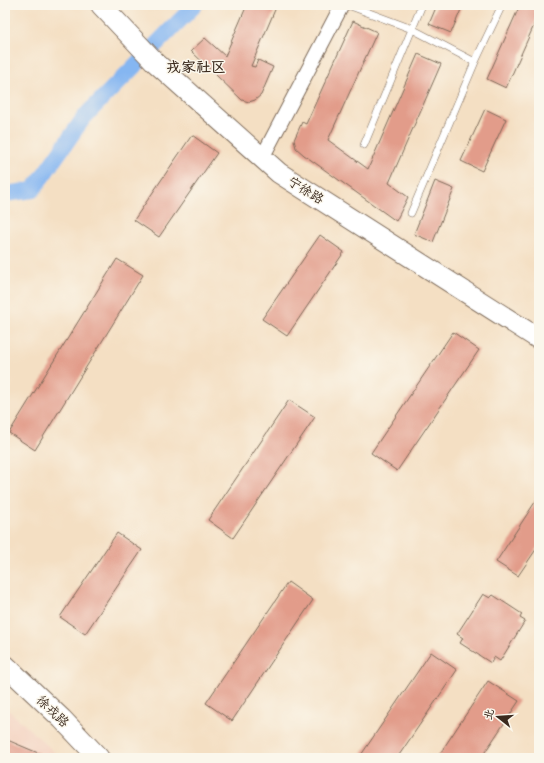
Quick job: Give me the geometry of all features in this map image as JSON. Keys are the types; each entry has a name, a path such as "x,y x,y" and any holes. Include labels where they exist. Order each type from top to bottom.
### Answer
{"street":[{"name":"宁徐路","path":"101,5 156,63 279,173 539,339"},
{"path":"262,158 342,5"},
{"name":"徐戎路","path":"7,674 62,719 99,758"}],"lane":[{"path":"348,5 412,29 475,62"},
{"path":"364,145 422,5"},
{"path":"411,213 475,62 502,5"}],"shaded area":[{"path":"5,707 51,749 60,758 5,758"}],"building":[{"path":"247,5 277,5 251,66 255,67 258,60 273,67 261,95 255,100 249,102 242,100 191,51 205,38 225,56"},
{"path":"437,5 463,5 451,33 429,24"},
{"path":"520,5 539,5 539,14 506,88 487,79"},
{"path":"353,21 377,32 328,140 368,169 418,54 441,64 389,183 408,197 396,221 304,155 296,148 294,140 302,122 306,124"},
{"path":"485,109 506,119 482,171 461,161"},
{"path":"192,135 217,153 159,237 134,220"},
{"path":"435,181 454,189 433,242 414,234"},
{"path":"320,235 344,252 287,336 262,319"},
{"path":"117,259 143,275 35,450 9,433"},
{"path":"453,332 479,350 397,471 371,453"},
{"path":"289,400 315,417 233,538 208,520"},
{"path":"539,496 539,545 518,576 496,562"},
{"path":"117,533 142,550 85,634 60,617"},
{"path":"288,582 313,600 232,721 206,703"},
{"path":"483,594 490,598 493,595 522,614 520,618 525,621 500,661 494,657 491,663 460,643 463,638 457,634"},
{"path":"431,652 457,670 397,758 359,758"},
{"path":"488,681 519,701 481,758 437,758"},
{"path":"5,739 50,758 5,758"}],"waterway":[{"path":"5,194 33,190 85,116 195,5"}],"district":[{"name":"戎家社区","path":"196,67"}]}
